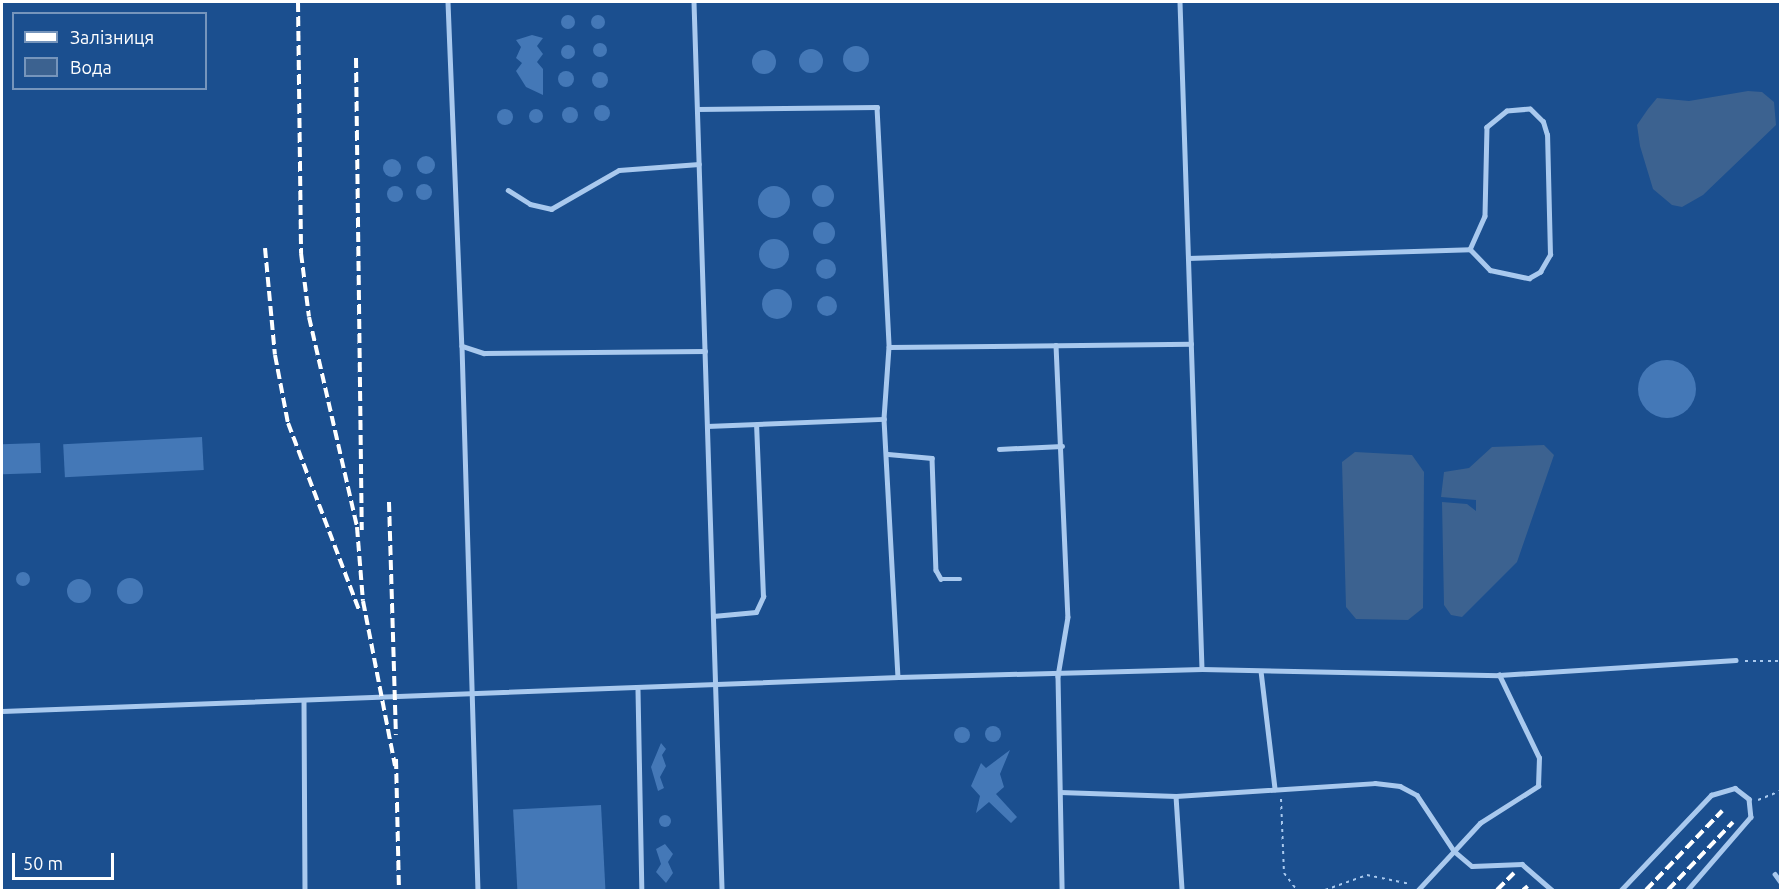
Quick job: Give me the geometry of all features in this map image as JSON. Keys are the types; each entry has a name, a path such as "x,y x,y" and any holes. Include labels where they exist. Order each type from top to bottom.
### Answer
{"lane":[{"path":"447,2 462,346 478,891"},
{"path":"694,2 722,891"},
{"path":"1180,2 1202,669"},
{"path":"697,109 877,107 889,347 884,419 888,454 898,677"},
{"path":"1188,258 1470,249 1490,270 1517,277 1540,272 1550,255 1547,135 1544,122 1530,109 1507,111 1486,127 1485,216 1470,249"},
{"path":"508,190 530,204 552,209 620,170 699,164"},
{"path":"889,347 1191,344"},
{"path":"1056,345 1068,617 1058,676 1062,891"},
{"path":"462,346 484,353 705,351"},
{"path":"707,426 884,419"},
{"path":"713,616 748,614 761,606 756,425"},
{"path":"999,450 1062,446"},
{"path":"888,454 932,458 936,570 941,579 960,579"},
{"path":"2,711 638,690 898,677 1058,676 1202,669 1499,675 1736,660"},
{"path":"1261,671 1275,789"},
{"path":"1420,889 1480,823 1538,786 1539,758 1499,675"},
{"path":"638,690 642,891"},
{"path":"304,701 305,891"},
{"path":"1060,792 1176,796 1275,789 1400,786 1417,795 1454,851 1472,866 1522,864 1552,891"},
{"path":"1622,891 1717,790 1735,788 1750,803 1751,817 1742,832 1688,891"},
{"path":"1176,796 1182,891"},
{"path":"1775,874 1780,881"}],"path":[{"path":"1736,660 1780,661"},
{"path":"1275,789 1281,797 1284,873 1297,891"},
{"path":"1750,803 1780,791"},
{"path":"1325,891 1367,875 1420,889"}],"water":[{"path":"1748,91 1762,92 1774,102 1776,125 1703,195 1682,207 1672,205 1653,189 1640,146 1637,125 1657,98 1689,101"},
{"path":"1544,445 1554,455 1517,562 1462,617 1451,615 1444,605 1442,502 1467,504 1476,511 1476,500 1441,497 1444,472 1469,468 1492,447"},
{"path":"1355,452 1412,455 1424,472 1423,608 1408,620 1356,619 1346,607 1342,462"}],"building":[{"path":"568,15 573,17 575,22 573,27 568,29 563,27 561,22 563,17"},
{"path":"598,15 603,17 605,22 603,27 598,29 593,27 591,22 593,17"},
{"path":"532,35 543,38 537,46 543,54 537,62 543,69 543,95 526,87 516,71 522,63 516,58 521,47 516,40"},
{"path":"600,43 605,45 607,50 605,55 600,57 595,55 593,50 595,45"},
{"path":"568,45 573,47 575,52 573,57 568,59 563,57 561,52 563,47"},
{"path":"856,46 865,50 869,59 865,68 856,72 847,68 843,59 847,50"},
{"path":"811,49 820,52 823,61 820,70 811,73 802,70 799,61 802,52"},
{"path":"764,50 773,53 776,62 773,71 764,74 755,71 752,62 755,53"},
{"path":"566,71 574,79 566,87 558,79"},
{"path":"600,72 608,80 600,88 592,80"},
{"path":"602,105 610,113 602,121 594,113"},
{"path":"570,107 578,115 570,123 562,115"},
{"path":"505,109 513,117 505,125 497,117"},
{"path":"533,109 539,109 543,116 539,123 533,123 529,119 529,113"},
{"path":"426,156 432,159 435,165 432,171 426,174 420,171 417,165 420,159"},
{"path":"388,159 396,159 401,164 399,175 388,177 383,172 383,164"},
{"path":"424,184 430,186 432,192 430,198 424,200 418,198 416,192 418,186"},
{"path":"823,185 831,188 834,196 831,204 823,207 815,204 812,196 815,188"},
{"path":"392,186 398,186 403,194 401,200 392,202 387,197 387,191"},
{"path":"774,186 785,191 790,202 785,213 774,218 763,213 758,202 763,191"},
{"path":"824,222 832,225 835,233 832,241 824,244 816,241 813,233 816,225"},
{"path":"774,239 785,243 789,254 785,265 774,269 763,265 759,254 763,243"},
{"path":"822,259 830,259 836,265 836,273 830,279 822,279 816,273 816,265"},
{"path":"777,289 788,293 792,304 788,315 777,319 766,315 762,304 766,293"},
{"path":"823,296 831,296 837,302 837,310 831,316 823,316 817,310 817,302"},
{"path":"1661,360 1673,360 1688,368 1696,383 1696,395 1688,410 1673,418 1661,418 1646,410 1638,395 1638,383 1646,368"},
{"path":"202,437 204,470 65,477 63,444"},
{"path":"40,443 41,473 3,474 2,444"},
{"path":"20,572 26,572 30,579 26,586 20,586 16,582 16,576"},
{"path":"130,578 139,582 143,591 139,600 130,604 121,600 117,591 121,582"},
{"path":"74,579 84,579 91,586 91,596 84,603 74,603 67,596 67,586"},
{"path":"993,726 999,728 1001,734 999,740 993,742 987,740 985,734 987,728"},
{"path":"962,727 970,735 962,743 954,735"},
{"path":"661,743 666,749 662,755 666,766 660,777 664,788 658,791 651,767"},
{"path":"1010,750 1000,774 1004,787 996,794 1017,817 1011,823 989,802 976,813 980,796 971,786 981,763 986,768"},
{"path":"601,805 605,890 517,890 513,810"},
{"path":"665,815 671,821 665,827 659,821"},
{"path":"665,844 673,854 668,862 673,873 666,883 656,872 661,864 656,849"}],"railway":[{"path":"298,2 301,253 309,317 357,527 363,601 395,766"},
{"path":"356,58 362,530"},
{"path":"265,248 275,355 288,423 359,610"},
{"path":"389,502 396,735"},
{"path":"396,759 399,890"},
{"path":"1646,890 1722,811"},
{"path":"1668,890 1733,822"},
{"path":"1497,890 1514,873"},
{"path":"1523,890 1528,886"}]}
